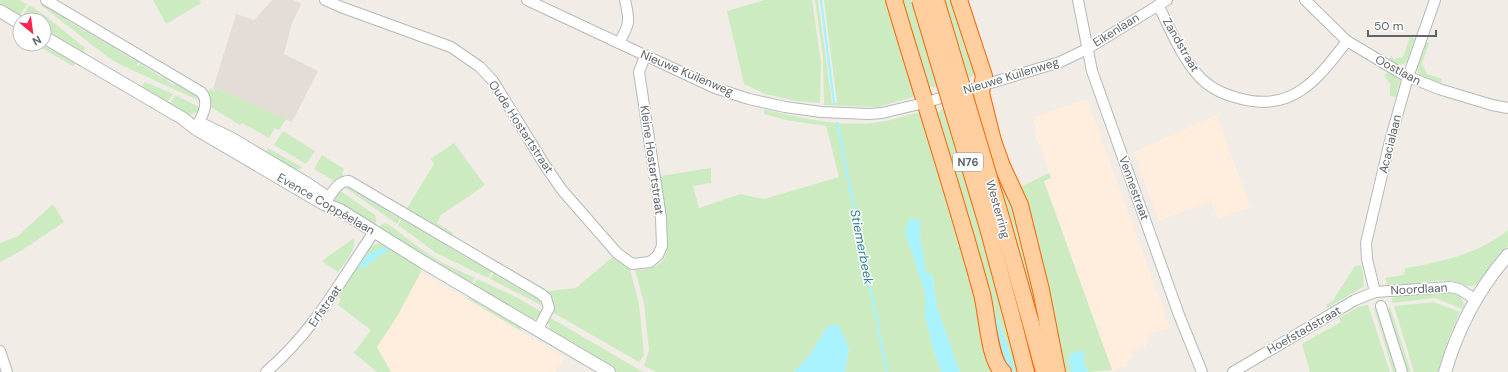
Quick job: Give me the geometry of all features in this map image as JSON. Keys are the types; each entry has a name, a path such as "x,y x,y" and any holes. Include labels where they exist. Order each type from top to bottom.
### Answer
{"highway":[{"path":"894,0 983,296 994,358 1000,370 1003,372"},
{"name":"Westerring","path":"920,0 988,228 1026,372"},
{"name":"Westerring","path":"936,0 1002,221 1044,372"},
{"path":"959,0 984,76 981,93 993,141 1002,166 1020,205 1041,290 1057,372"}],"street":[{"path":"46,0 201,92 206,101 198,126"},
{"name":"Oude Hostartstraat","path":"325,0 451,47 480,67 493,81 546,167 562,190 617,253 632,264 650,262"},
{"name":"Nieuwe Kuilenweg","path":"527,0 715,88 749,99 785,107 821,112 869,114 882,113 924,103 1060,62 1086,49"},
{"path":"619,43 629,24 625,0"},
{"name":"Vennestraat","path":"1078,0 1086,49 1092,71 1179,315 1202,372"},
{"name":"Oostlaan","path":"1305,0 1347,41 1408,77 1439,89 1492,105 1508,108"},
{"name":"Acacialaan","path":"1375,292 1367,259 1366,243 1390,140 1408,77 1435,0"},
{"name":"Eikenlaan","path":"1086,49 1162,2"},
{"name":"Zandstraat","path":"1162,2 1176,40 1198,75 1214,89 1244,100 1271,102 1292,96 1310,84 1326,69 1347,41"},
{"path":"0,11 12,18"},
{"name":"Evence Coppéelaan","path":"52,42 326,201 374,232 608,372"},
{"name":"Kleine Hostartstraat","path":"646,56 639,72 660,218 662,246 658,255 650,262"},
{"path":"326,201 337,185 345,181 349,181 542,294 546,298 549,308 538,330"},
{"name":"Erfstraat","path":"266,372 306,333 374,232"},
{"path":"1445,372 1454,343 1474,299 1493,272 1508,255"},
{"name":"Noordlaan","path":"1375,292 1450,287 1459,289 1474,299"},
{"name":"Hoefstadstraat","path":"1233,372 1355,300 1375,292"},
{"path":"1381,306 1402,372"},
{"path":"0,351 7,372"}],"shaded area":[{"path":"272,0 294,0 301,4 291,26 284,54 318,71 292,122 216,88 215,90 213,89 236,14 254,20"},
{"path":"1087,99 1170,327 1148,335 1146,346 1131,352 1133,358 1127,361 1128,366 1112,370 1044,181 1051,177 1033,129 1036,127 1032,118"},
{"path":"1217,115 1250,207 1218,219 1211,202 1158,221 1134,152"},
{"path":"421,272 564,357 555,372 391,372 377,347 398,315"}],"green space":[{"path":"0,0 19,0 27,4 22,12 12,13 0,6"},
{"path":"153,0 199,0 201,3 166,24"},
{"path":"765,0 812,0 821,62 820,103 797,101 765,94 744,84 727,11"},
{"path":"815,0 818,0 832,103 837,103 824,0 890,0 915,94 913,97 878,107 824,105 823,57"},
{"path":"898,0 911,0 937,87 927,87"},
{"path":"945,0 955,0 976,69 973,76 969,78"},
{"path":"44,2 67,16 65,19 86,32 88,29 91,30 90,34 111,46 113,43 116,45 114,48 135,61 138,58 140,59 137,65 139,66 142,61 144,62 142,65 163,78 166,74 169,77 167,81 189,92 190,90 200,101 123,66 109,58 52,14 52,12 42,6"},
{"path":"29,5 40,12 25,12"},
{"path":"52,21 85,48 82,54 52,37"},
{"path":"1410,37 1415,39 1407,62 1398,64 1388,61 1391,56 1394,59 1403,57"},
{"path":"1425,41 1429,43 1422,64 1427,74 1442,79 1440,85 1424,78 1417,70 1418,60"},
{"path":"52,48 77,62 73,66 49,52 52,52"},
{"path":"1389,71 1400,81 1396,97 1390,96 1390,84 1384,75"},
{"path":"145,82 173,94 166,104 140,89"},
{"path":"210,88 214,91 216,88 286,119 279,130 275,128 269,138 242,123 240,125 209,106 207,94"},
{"path":"175,95 201,108 200,111 189,115 169,105"},
{"path":"944,108 1019,372 1013,372 1008,372 998,357 977,261 933,118","holes":["990,297 1014,365 1015,369 1013,372 1003,364 999,356"]},
{"path":"764,109 806,119 851,124 880,122 922,112 997,372 960,372 937,308 932,274 926,274 920,236 920,221 906,232 925,293 925,315 932,345 941,372 845,372 849,348 827,327 809,356 794,372 656,372 644,366 649,350 644,303 635,270 647,269 656,266 662,262 665,256 667,240 664,220 667,220 660,176 711,168 711,183 693,186 699,208 740,194 764,199 839,177 826,126 786,120 764,114"},
{"path":"283,131 315,151 306,164 274,145"},
{"path":"454,143 485,185 441,215 437,223 453,233 451,237 406,210 434,164 431,159"},
{"path":"268,148 303,168 292,171 264,155"},
{"path":"322,155 344,169 342,173 344,178 336,182 314,169"},
{"path":"993,160 1008,187 1029,250 1051,372"},
{"path":"1049,173 1051,178 1044,181 1112,370 1088,372 1083,360 1069,357 1071,372 1061,372 1018,188"},
{"path":"353,187 360,190 359,193 379,205 381,202 385,205 383,208 397,217 400,213 402,215 397,224 346,188"},
{"path":"339,190 375,215 376,221 373,226 334,201"},
{"path":"53,204 64,222 21,251 0,262 0,243 18,236"},
{"path":"404,216 407,218 405,221 419,229 421,226 424,228 422,231 443,243 445,240 452,244 450,248 471,260 473,257 476,259 475,262 489,270 491,267 493,269 488,278 436,253 398,225"},
{"path":"384,223 388,224 441,262 475,278 470,285 378,229"},
{"path":"1508,230 1508,246 1476,285 1466,286 1445,280 1388,286 1385,278 1404,275 1405,268 1459,256 1484,245"},
{"path":"354,238 352,252 338,272 322,261"},
{"path":"384,243 423,268 398,315 377,347 391,372 377,372 354,353 371,330 338,305 341,299 338,297 368,249 376,244"},
{"path":"615,255 630,269 639,304 644,355 639,362 552,312 538,288 540,286 548,291 576,288"},
{"path":"1355,266 1362,266 1363,287 1327,308 1326,305 1334,300"},
{"path":"495,270 497,272 496,275 510,283 512,280 515,282 514,285 534,297 536,294 545,307 490,279"},
{"path":"477,279 518,298 543,313 541,317 530,320 473,286"},
{"path":"1449,290 1457,294 1462,299 1464,305 1462,309 1435,298 1392,303 1392,298 1400,295"},
{"path":"471,295 520,325 521,331 468,299"},
{"path":"1433,302 1460,312 1447,343 1438,372 1414,372 1394,306"},
{"path":"1368,305 1390,372 1310,372 1302,344 1341,322 1339,318 1360,306"},
{"path":"1389,307 1411,372 1406,372 1388,315"},
{"path":"1374,308 1378,309 1398,372 1393,372"},
{"path":"549,317 643,372 617,372 551,332 547,319"}],"water":[{"path":"910,217 920,221 920,236 926,273 932,274 937,308 960,372 941,372 932,345 925,315 925,293 905,232"},
{"path":"387,247 388,251 361,269 359,266 368,255 373,251"},
{"path":"990,297 1014,365 1015,369 1013,372 1001,361"},
{"path":"838,324 849,348 845,372 794,372 809,356 827,327"},
{"path":"1076,351 1081,351 1085,354 1083,360 1088,372 1071,372 1069,357"}],"waterway":[{"name":"Stiemerbeek","path":"821,0 834,103"},
{"name":"Stiemerbeek","path":"837,123 887,372"}]}
